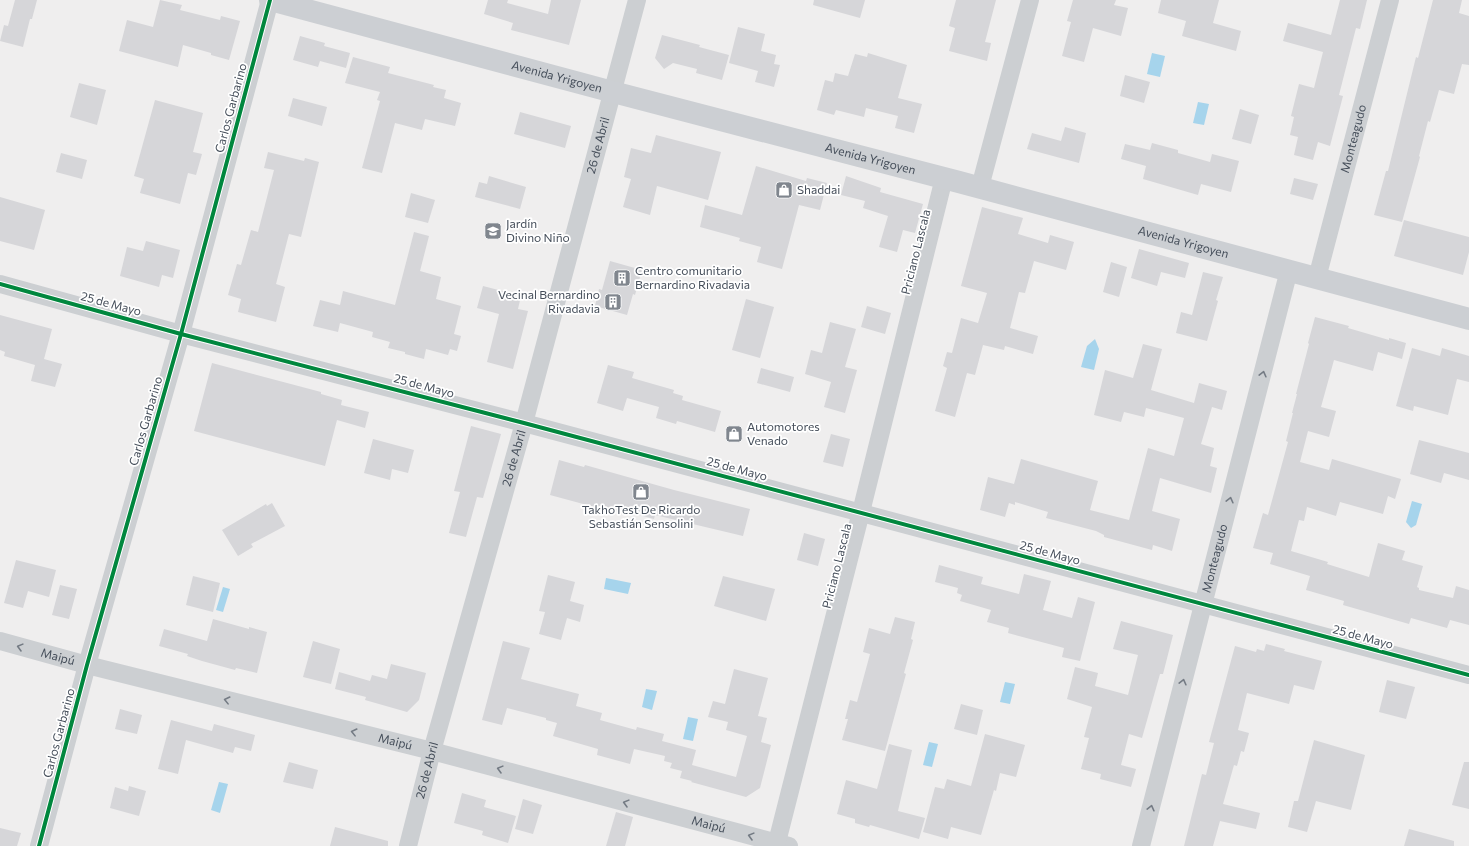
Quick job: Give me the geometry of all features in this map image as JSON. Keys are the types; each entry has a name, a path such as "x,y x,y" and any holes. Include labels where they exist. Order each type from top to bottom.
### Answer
{"main road":[{"name":"Avenida Yrigoyen","path":"270,0 613,92 980,187 1469,319"}],"street":[{"name":"Carlos Garbarino","path":"39,846 87,665 181,334 270,0"},
{"name":"26 de Abril","path":"408,846 432,751 524,423 637,0"},
{"path":"980,187 1030,0"},
{"name":"Monteagudo","path":"1317,278 1390,0"},
{"name":"Priciano Lascala","path":"780,845 944,178"},
{"name":"Monteagudo","path":"1141,846 1289,270"},
{"name":"25 de Mayo","path":"0,284 181,334 861,512 1469,676"},
{"name":"Maipú","path":"0,642 432,751 780,845"}],"water":[{"path":"1152,53 1165,56 1160,77 1147,74"},
{"path":"1198,102 1209,104 1204,125 1193,123"},
{"path":"1095,339 1099,349 1094,370 1081,367 1087,346"},
{"path":"1412,501 1422,504 1416,525 1411,528 1406,522"},
{"path":"606,578 631,583 628,594 604,589"},
{"path":"223,587 230,589 223,612 216,610"},
{"path":"1005,682 1015,684 1010,704 1000,702"},
{"path":"646,689 657,691 652,710 642,707"},
{"path":"688,717 698,719 693,741 683,739"},
{"path":"929,742 938,744 932,767 923,765"},
{"path":"219,782 228,784 220,813 211,810"}],"building":[{"path":"15,0 37,0 32,19 30,19 23,47 0,41 4,25 8,26"},
{"path":"160,0 182,5 180,10 220,20 221,16 240,21 229,60 183,45 178,67 119,51 127,20 153,27"},
{"path":"488,0 508,0 507,3 548,14 551,0 581,0 569,45 511,30 513,23 484,14"},
{"path":"814,0 865,0 860,18 813,5"},
{"path":"956,0 996,0 985,42 991,43 987,61 949,51 955,28 949,26"},
{"path":"1073,0 1116,0 1114,5 1128,8 1121,36 1093,28 1084,62 1062,56 1071,22 1067,21"},
{"path":"1161,0 1219,0 1213,23 1241,31 1236,51 1182,36 1186,21 1158,13"},
{"path":"1340,0 1367,0 1360,29 1356,28 1339,95 1343,96 1330,146 1318,142 1313,160 1294,155 1298,137 1290,135 1294,117 1291,116 1299,84 1314,88 1323,52 1283,41 1288,23 1331,35"},
{"path":"1433,0 1462,0 1459,13 1469,16 1469,65 1462,64 1454,94 1439,90 1430,122 1428,121 1420,157 1402,222 1374,215 1386,171 1388,171 1416,57 1418,58"},
{"path":"738,27 765,34 761,51 776,55 774,64 780,65 774,87 755,82 758,71 729,63"},
{"path":"662,35 700,45 699,47 729,55 722,80 696,73 697,69 673,63 664,69 655,58"},
{"path":"300,36 325,43 324,46 350,53 346,68 320,61 318,67 293,60"},
{"path":"868,53 907,65 898,98 922,104 914,133 895,128 898,116 866,108 864,117 836,110 834,115 817,110 825,80 833,82 835,73 848,76 855,54 867,57"},
{"path":"353,57 390,67 388,73 434,85 433,87 446,90 444,98 461,103 455,126 425,119 422,130 395,123 382,173 362,168 380,101 377,100 380,92 345,83"},
{"path":"1125,75 1150,82 1144,103 1120,96"},
{"path":"79,83 106,90 97,125 70,117"},
{"path":"293,98 327,107 322,126 288,116"},
{"path":"155,100 203,113 193,152 202,154 196,175 188,173 180,204 140,193 144,179 134,176"},
{"path":"1240,109 1259,115 1251,144 1232,139"},
{"path":"520,112 571,126 565,148 514,134"},
{"path":"1065,127 1086,133 1079,163 1027,149 1032,133 1061,141"},
{"path":"656,135 721,152 708,200 657,186 650,215 623,207 631,179 624,177 631,148 651,153"},
{"path":"1152,143 1178,150 1178,153 1210,162 1212,154 1239,161 1231,192 1201,184 1198,195 1143,179 1146,166 1121,159 1125,144 1150,150"},
{"path":"268,152 304,161 305,158 319,162 301,237 289,234 276,284 285,287 276,322 238,312 241,299 228,295 237,264 241,265 251,230 258,232 274,170 264,168"},
{"path":"61,153 87,160 82,179 56,172"},
{"path":"756,166 806,181 807,178 827,183 820,210 799,205 782,269 757,262 761,247 739,241 740,238 700,227 705,205 742,215"},
{"path":"489,176 526,187 520,209 475,197 479,182 487,184"},
{"path":"846,176 881,188 880,192 923,204 915,233 903,230 897,252 879,247 888,216 863,208 865,201 841,195"},
{"path":"1294,178 1318,184 1313,200 1290,194"},
{"path":"411,193 435,200 428,223 405,217"},
{"path":"0,197 45,210 34,250 0,241"},
{"path":"982,207 1023,218 1018,234 1048,243 1050,235 1074,242 1066,270 1034,261 1025,293 1019,292 1010,328 1038,336 1033,354 1005,346 1004,350 983,345 975,375 967,373 955,417 935,411 947,368 943,366 947,352 952,353 961,318 978,323 987,293 961,286"},
{"path":"1404,220 1469,237 1469,252 1463,275 1394,256"},
{"path":"414,232 429,236 420,271 441,277 436,299 461,306 454,334 461,336 457,351 450,349 448,355 426,349 424,359 388,348 390,342 372,337 373,332 340,323 338,332 313,326 320,300 340,305 343,291 395,305"},
{"path":"146,241 180,250 173,278 162,275 159,287 120,276 127,247 143,251"},
{"path":"1139,249 1189,263 1185,278 1161,272 1157,286 1131,278"},
{"path":"610,261 642,270 635,295 633,294 627,315 595,306 599,289 602,290"},
{"path":"1111,262 1127,267 1119,297 1103,292"},
{"path":"1203,272 1223,277 1216,300 1218,301 1207,341 1176,333 1181,312 1192,315"},
{"path":"483,286 521,296 518,309 528,311 513,369 487,362 499,314 477,308"},
{"path":"746,299 774,307 760,358 732,350"},
{"path":"867,306 891,313 885,334 861,327"},
{"path":"0,315 52,329 44,359 62,364 55,387 31,381 35,365 4,356 5,352 0,350"},
{"path":"1315,317 1349,326 1348,328 1389,340 1389,338 1406,343 1402,359 1378,352 1373,371 1334,360 1321,407 1336,411 1329,437 1308,431 1300,462 1329,470 1332,459 1401,479 1395,499 1388,496 1383,514 1340,502 1336,516 1307,507 1304,521 1299,520 1291,551 1328,562 1327,564 1369,577 1378,543 1405,551 1402,560 1423,566 1417,587 1419,590 1453,598 1456,586 1469,590 1469,625 1450,620 1447,628 1411,618 1409,624 1343,605 1344,601 1306,590 1310,576 1270,564 1273,553 1253,548 1263,513 1268,515 1288,442 1286,441 1296,394"},
{"path":"830,322 856,329 845,367 857,370 845,413 824,407 831,382 805,374 811,350 822,353"},
{"path":"1143,344 1162,349 1151,390 1194,403 1199,383 1227,391 1222,410 1212,407 1201,444 1214,448 1210,466 1217,468 1211,493 1160,478 1152,511 1180,519 1172,551 1153,545 1152,550 1104,537 1104,535 1096,531 1046,518 1048,512 1015,502 1015,505 1009,503 1005,517 980,510 988,477 1014,484 1021,459 1098,481 1090,510 1129,520 1148,448 1174,456 1184,418 1146,408 1144,417 1124,412 1121,422 1094,415 1105,370 1133,378"},
{"path":"1412,348 1440,356 1442,348 1469,356 1469,382 1457,379 1448,415 1414,406 1413,411 1396,406"},
{"path":"212,363 321,392 321,394 342,400 341,405 369,412 365,428 337,420 325,466 194,431"},
{"path":"608,365 634,372 632,378 674,390 673,393 683,396 682,400 721,411 715,432 677,421 676,424 656,418 659,407 627,398 623,411 597,403"},
{"path":"761,368 794,377 790,392 757,383"},
{"path":"471,426 501,434 483,498 477,497 466,537 449,533 460,492 454,491"},
{"path":"831,434 850,439 843,467 823,462"},
{"path":"373,439 414,450 408,473 392,469 390,480 364,473"},
{"path":"1419,440 1469,453 1469,480 1444,473 1441,483 1410,474"},
{"path":"559,460 584,467 585,465 674,490 750,509 743,536 655,515 654,519 628,512 627,515 599,506 598,508 550,495"},
{"path":"272,503 285,526 251,544 253,547 238,556 222,530 266,504 267,506"},
{"path":"804,533 825,539 818,566 797,560"},
{"path":"16,560 56,570 49,597 28,591 23,608 4,603"},
{"path":"939,565 983,577 981,584 1019,594 1024,574 1051,581 1043,610 1072,618 1078,597 1095,602 1080,661 1062,657 1064,648 1008,633 1009,628 987,622 991,610 960,601 962,595 957,593 958,588 935,582"},
{"path":"548,575 575,582 570,601 584,605 580,622 567,618 561,640 539,634 545,612 539,611"},
{"path":"193,576 220,583 213,612 186,605"},
{"path":"723,576 775,589 766,621 714,606"},
{"path":"60,585 77,589 69,619 52,615"},
{"path":"895,617 915,622 911,639 913,640 904,673 906,674 885,751 842,740 848,719 845,719 850,700 857,702 870,654 863,652 869,628 890,634"},
{"path":"213,619 249,629 249,627 267,632 257,673 236,668 235,670 202,661 187,656 188,654 159,646 164,629 207,641"},
{"path":"1121,621 1173,635 1163,674 1160,674 1142,738 1129,734 1121,765 1136,769 1131,787 1100,779 1101,774 1081,769 1089,738 1084,737 1092,707 1067,699 1075,667 1098,673 1095,686 1128,695 1138,655 1113,649"},
{"path":"313,641 340,649 331,684 303,677"},
{"path":"503,641 530,648 521,679 579,694 576,706 602,713 600,720 636,730 637,727 664,734 662,741 696,750 692,765 736,777 747,736 726,730 728,722 708,717 713,701 725,704 734,669 768,678 758,716 767,718 761,742 771,745 760,788 746,797 691,782 692,781 680,778 682,771 670,768 672,763 664,761 665,756 634,749 630,764 597,755 598,749 553,736 557,723 546,720 546,718 507,708 502,725 482,720"},
{"path":"1266,644 1285,649 1284,651 1322,661 1314,690 1294,685 1289,704 1247,693 1238,730 1249,733 1244,752 1241,751 1237,766 1234,765 1223,804 1260,813 1256,829 1220,821 1213,846 1184,846 1202,774 1206,775 1214,743 1209,742 1235,646 1256,652 1257,649 1264,651"},
{"path":"391,664 426,673 419,700 407,712 365,700 366,697 335,689 339,672 370,681 372,675 387,679"},
{"path":"1387,680 1415,687 1406,719 1379,712"},
{"path":"961,704 983,710 977,735 954,729"},
{"path":"120,709 142,715 137,734 115,729"},
{"path":"171,720 212,731 214,724 255,735 251,751 235,747 233,753 186,740 178,774 158,769"},
{"path":"985,734 1025,745 1016,777 1000,773 996,791 994,790 981,835 951,827 948,839 923,832 935,787 944,789 947,779 971,786"},
{"path":"1314,740 1365,755 1351,810 1316,801 1307,832 1288,827 1294,801 1298,801"},
{"path":"889,744 912,750 898,811 925,818 919,839 870,825 869,827 855,823 855,819 837,814 846,780 877,789"},
{"path":"289,762 318,770 313,789 283,782"},
{"path":"1464,762 1469,762 1469,809 1452,805"},
{"path":"129,786 146,791 139,816 110,808 115,787 128,791"},
{"path":"462,793 486,800 484,807 516,816 508,843 482,835 483,831 454,823"},
{"path":"523,799 542,805 533,834 515,829"},
{"path":"616,812 633,817 625,846 606,846"},
{"path":"335,827 388,841 388,846 330,846"},
{"path":"0,828 21,833 17,846 0,846"},
{"path":"1409,829 1454,841 1454,846 1404,846"}],"cycle path":[{"path":"39,846 87,665 181,334 270,0"},
{"path":"0,284 181,334 524,423 1469,675"}],"place":[{"name":"Shaddai","path":"784,190"},
{"name":"Jardín Divino Niño","path":"493,231"},
{"name":"Centro comunitario Bernardino Rivadavia","path":"622,278"},
{"name":"Vecinal Bernardino Rivadavia","path":"613,302"},
{"name":"Automotores Venado","path":"734,434"},
{"name":"TakhoTest De Ricardo Sebastián Sensolini","path":"641,492"}]}
